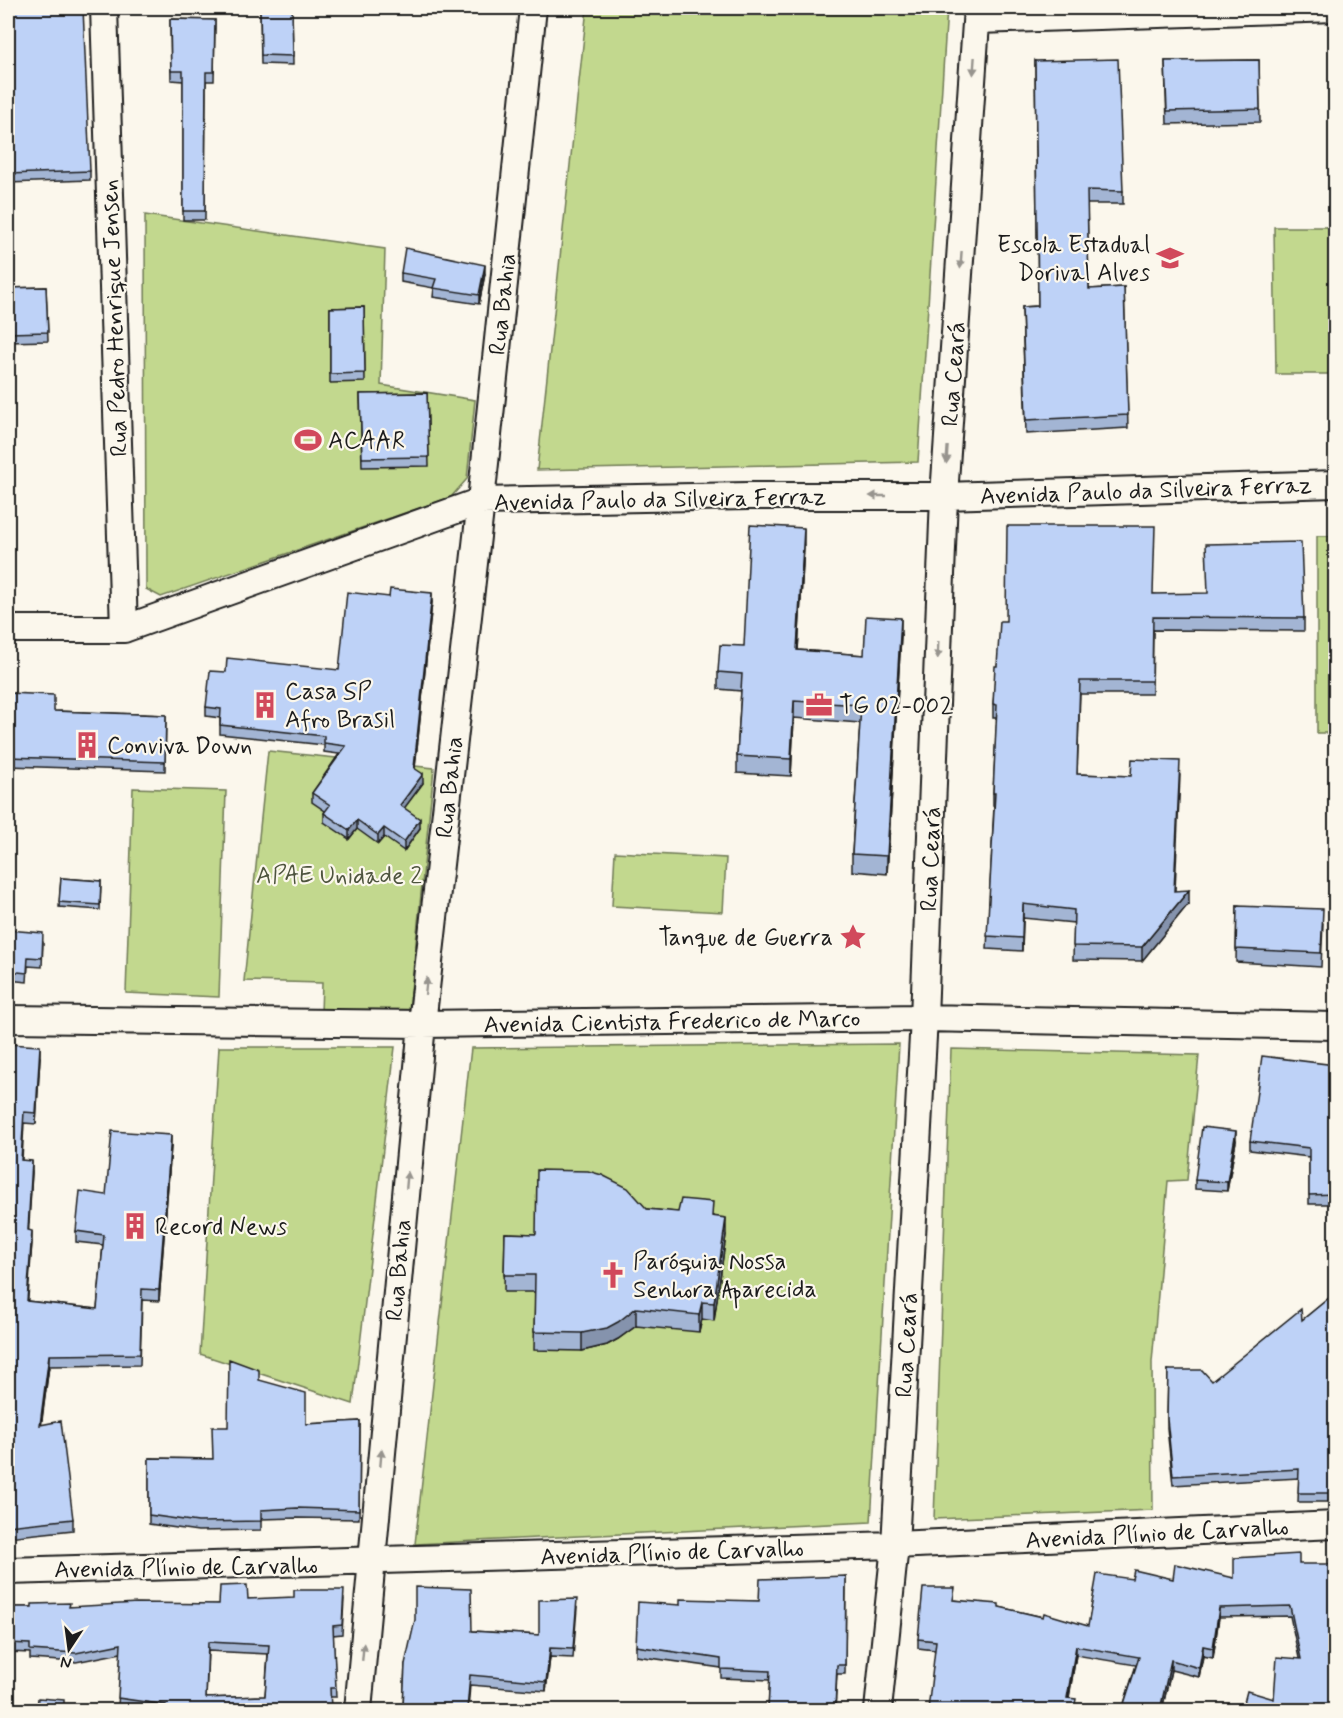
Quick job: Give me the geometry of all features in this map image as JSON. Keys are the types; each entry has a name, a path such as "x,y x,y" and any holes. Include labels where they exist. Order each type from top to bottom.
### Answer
{"street":[{"name":"Rua Pedro Henrique Jensen","path":"104,8 124,629"},
{"name":"Rua Bahia","path":"358,1710 422,1024 481,501 533,8"},
{"path":"977,14 1335,8"},
{"name":"Rua Ceará","path":"878,1710 895,1545 924,1018 944,496 977,14"},
{"name":"Avenida Paulo da Silveira Ferraz","path":"8,629 124,629 481,501 748,496 944,496 1335,484"},
{"name":"Avenida Cientista Frederico de Marco","path":"8,1018 422,1024 924,1018 1335,1026"},
{"name":"Avenida Plínio de Carvalho","path":"8,1571 895,1545 1335,1525"}],"green space":[{"path":"587,8 947,8 918,462 537,470"},
{"name":"ACAAR","path":"145,215 385,249 381,385 475,400 467,479 451,497 161,597 146,589"},
{"path":"1274,227 1335,227 1335,374 1276,374"},
{"path":"1317,536 1335,536 1335,733 1317,733"},
{"name":"APAE Unidade 2","path":"268,751 434,768 409,1010 321,1013 322,983 244,981"},
{"path":"133,788 226,791 219,997 126,993"},
{"path":"615,852 726,858 723,912 612,906"},
{"path":"899,1044 871,1522 415,1544 471,1048"},
{"path":"219,1047 395,1047 353,1404 200,1354"},
{"path":"951,1049 1199,1055 1187,1180 1168,1181 1152,1362 1153,1510 934,1519"}],"building":[{"path":"8,8 83,8 90,171 8,174"},
{"path":"260,8 292,8 293,56 261,55"},
{"path":"170,19 215,20 214,72 206,72 205,211 183,211 183,71 171,71"},
{"path":"1118,59 1123,191 1087,190 1089,289 1124,287 1128,415 1026,420 1022,307 1038,306 1035,61"},
{"path":"1259,60 1260,109 1167,111 1165,61"},
{"path":"405,248 485,265 479,295 433,288 436,279 401,273"},
{"path":"46,287 48,332 8,333 8,288"},
{"path":"364,307 365,373 330,374 330,308"},
{"path":"427,393 429,457 362,458 360,394"},
{"name":"TG 02-002","path":"750,525 804,528 797,650 864,655 866,616 901,618 887,856 852,854 861,705 794,701 791,759 737,756 742,674 718,672 720,645 744,646"},
{"path":"1007,526 1155,526 1153,594 1208,593 1206,544 1301,542 1304,618 1153,617 1152,681 1080,681 1077,774 1131,776 1132,759 1180,761 1174,891 1189,890 1142,947 1073,946 1074,910 1023,904 1022,938 987,936 995,793 993,793 997,705 993,704 1000,621 1006,621"},
{"path":"390,589 432,593 414,768 423,774 400,805 420,819 404,842 384,828 378,835 357,820 349,830 324,813 330,805 312,793 346,746 324,743 324,736 220,725 221,709 206,707 210,671 226,672 227,658 339,670 347,592 389,597"},
{"name":"Conviva Down","path":"8,693 54,695 54,711 166,715 165,762 8,757"},
{"path":"1335,852 1335,910 1333,910"},
{"path":"61,878 101,881 100,905 59,902"},
{"path":"1237,906 1323,909 1321,953 1236,949"},
{"path":"8,930 43,933 42,958 28,957 27,973 8,971"},
{"path":"8,1044 40,1046 36,1113 24,1112 21,1160 32,1161 28,1230 32,1231 27,1301 97,1309 104,1235 76,1231 80,1191 106,1195 112,1131 171,1135 159,1290 142,1289 140,1354 49,1355 40,1425 61,1421 73,1519 8,1526"},
{"path":"1262,1056 1335,1065 1335,1194 1309,1195 1309,1148 1250,1141"},
{"path":"1202,1127 1236,1131 1227,1182 1195,1180"},
{"name":"Paróquia Nossa Senhora Aparecida","path":"537,1170 588,1171 602,1175 628,1188 647,1209 678,1212 681,1199 713,1202 712,1216 726,1218 714,1303 702,1302 699,1315 636,1308 607,1328 582,1333 534,1332 535,1275 504,1275 505,1233 536,1234"},
{"path":"1335,1293 1335,1475 1332,1493 1298,1493 1299,1469 1173,1476 1167,1419 1168,1370 1202,1370 1212,1381 1301,1309 1302,1320"},
{"path":"229,1359 259,1370 259,1380 306,1393 306,1424 360,1421 359,1510 297,1508 261,1510 261,1521 198,1522 149,1515 149,1458 213,1459 212,1427 228,1427"},
{"path":"1299,1554 1299,1564 1335,1564 1335,1710 1242,1710 1247,1691 1274,1699 1277,1657 1301,1659 1290,1606 1219,1608 1213,1648 1203,1646 1199,1668 1171,1660 1160,1710 1122,1710 1139,1657 1076,1646 1067,1698 1076,1699 1074,1710 928,1710 936,1641 918,1639 923,1588 955,1588 953,1600 999,1604 999,1607 1043,1617 1044,1613 1088,1626 1097,1574 1132,1579 1134,1570 1173,1579 1175,1564 1234,1578 1234,1558"},
{"path":"846,1576 845,1665 837,1665 835,1710 768,1710 770,1671 721,1669 721,1659 636,1646 638,1602 680,1605 680,1599 759,1601 760,1579"},
{"path":"247,1585 248,1599 294,1597 294,1590 344,1590 342,1625 333,1626 336,1688 330,1688 331,1710 166,1710 166,1705 118,1698 121,1644 76,1653 30,1650 30,1644 8,1643 8,1607 70,1603 69,1607 137,1603 219,1604 220,1586","holes":["208,1642 269,1645 265,1696 206,1698"]},
{"path":"415,1587 471,1589 472,1631 539,1635 539,1600 577,1599 573,1649 550,1648 546,1682 470,1675 467,1710 406,1710 406,1707 403,1707 405,1664 415,1620"},
{"path":"38,1698 64,1700 64,1710 37,1710"}],"place":[{"name":"Escola Estadual Dorival Alves","path":"1170,258"},
{"name":"ACAAR","path":"308,440"},
{"name":"Casa SP Afro Brasil","path":"265,705"},
{"name":"TG 02-002","path":"819,705"},
{"name":"Conviva Down","path":"87,745"},
{"name":"Tanque de Guerra","path":"853,937"},
{"name":"Record News","path":"135,1226"},
{"name":"Paróquia Nossa Senhora Aparecida","path":"613,1275"}]}
